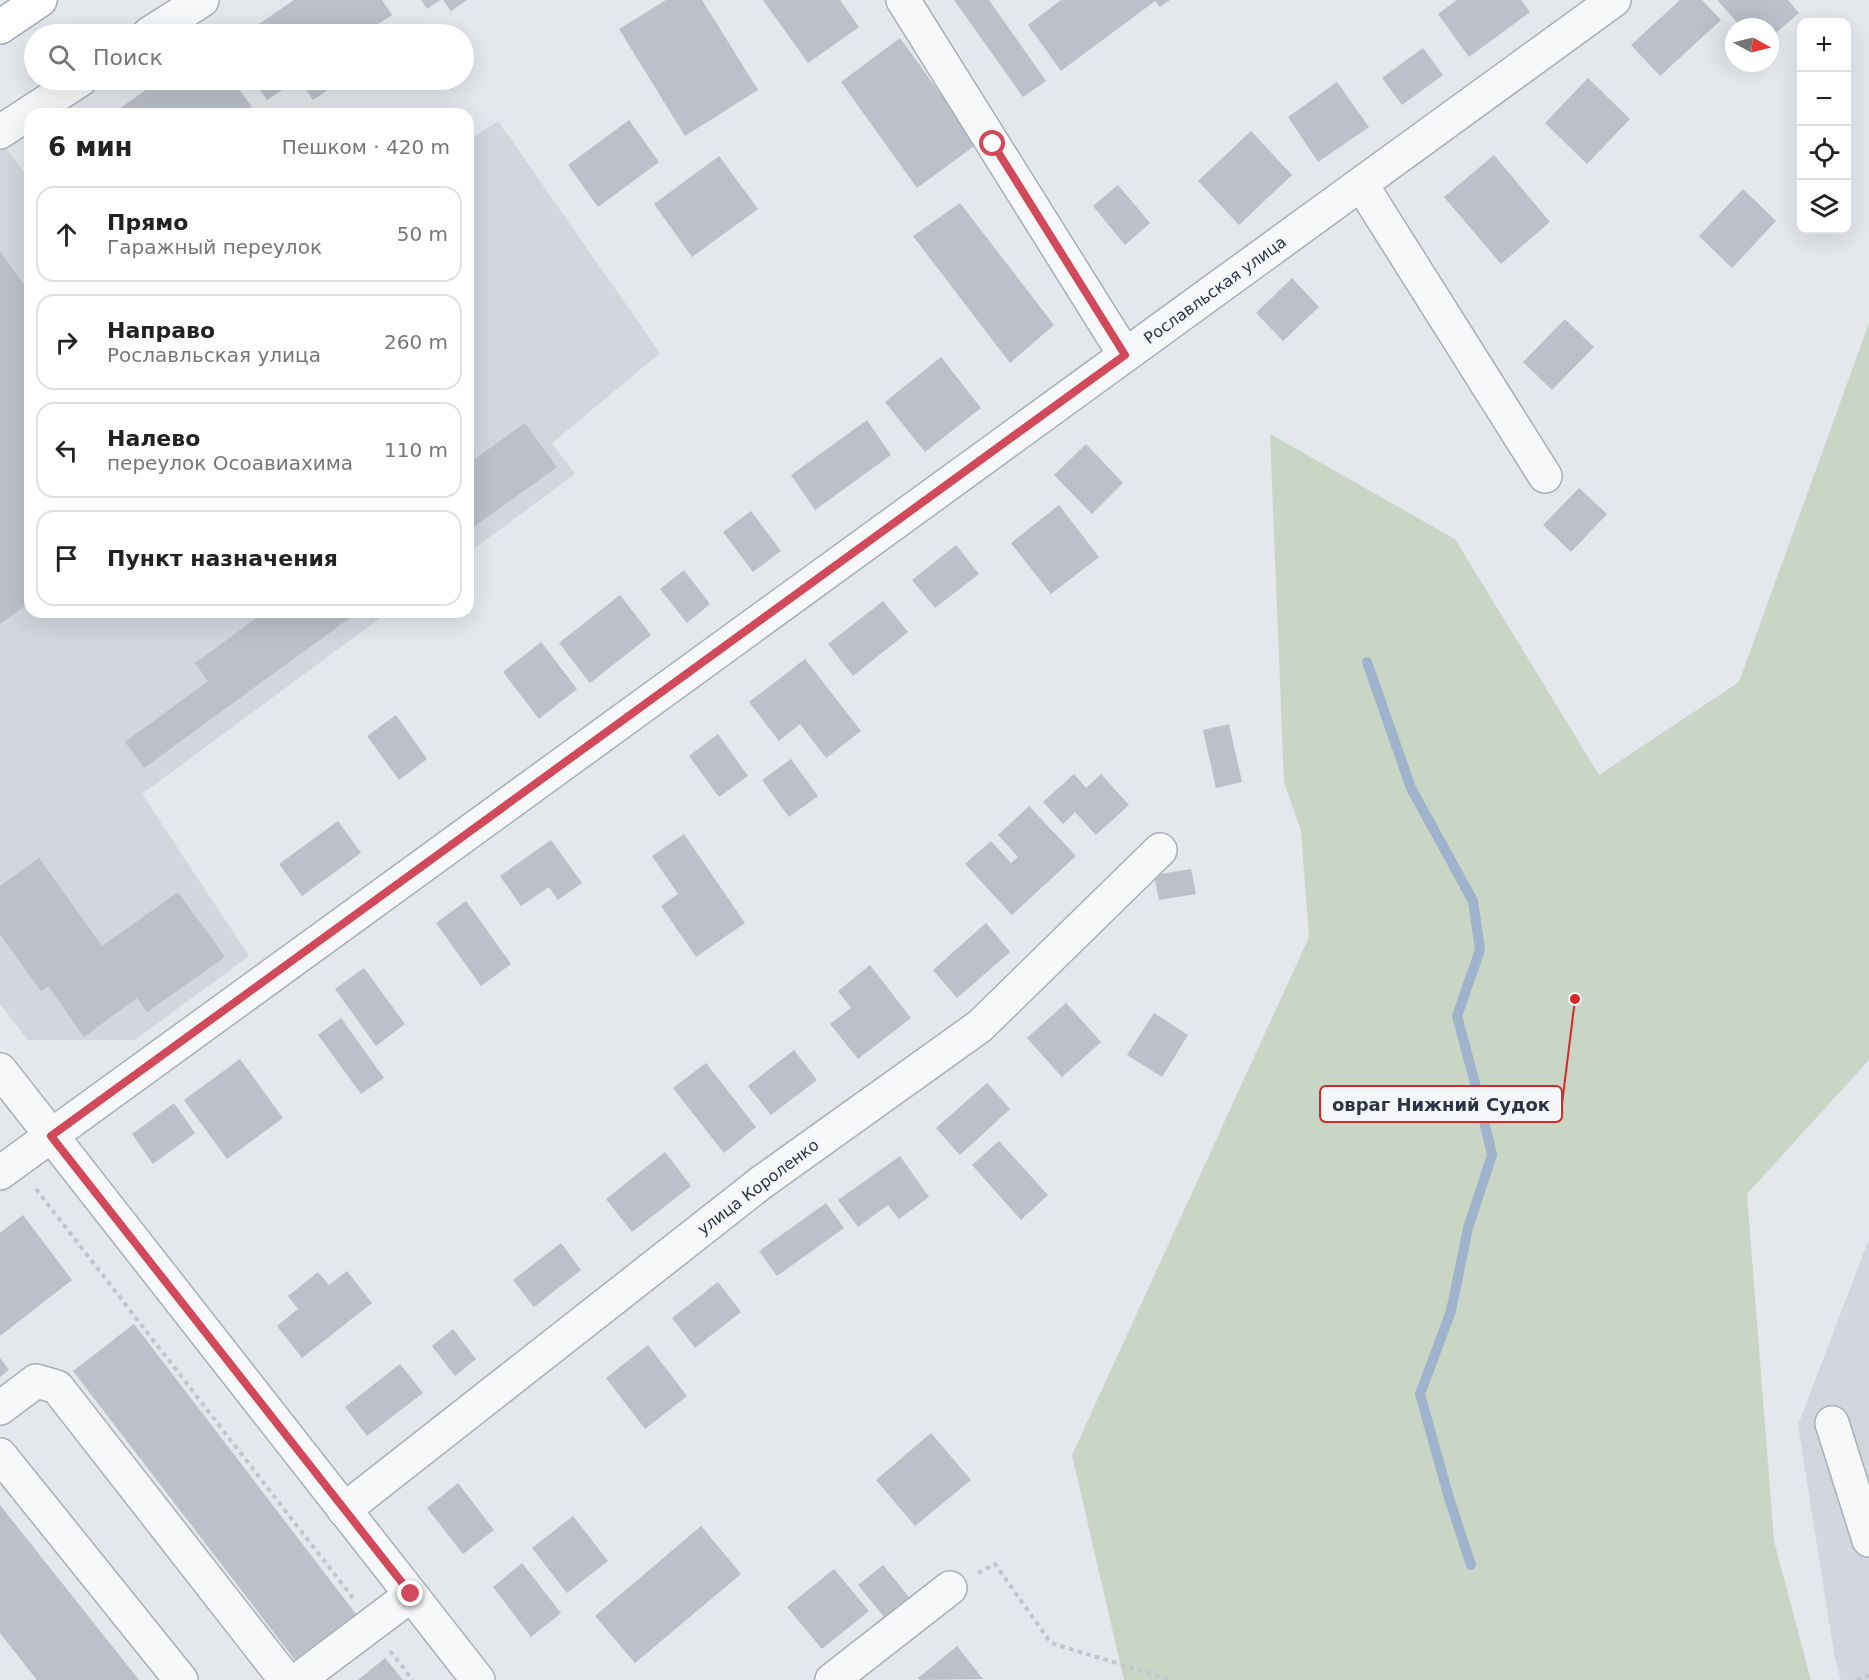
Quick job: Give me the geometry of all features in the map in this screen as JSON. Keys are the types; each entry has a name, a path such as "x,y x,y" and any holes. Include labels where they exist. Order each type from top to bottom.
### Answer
{"main road":[{"path":"0,27 40,0"}],"street":[{"path":"165,24 202,0"},
{"path":"903,0 1125,355"},
{"name":"Рославльская улица","path":"8,1168 1614,0"},
{"path":"37,108 65,90"},
{"path":"0,132 24,116"},
{"path":"1361,184 1545,476"},
{"name":"улица Короленко","path":"344,1510 762,1182 980,1026 1160,850"},
{"path":"0,1070 478,1680"},
{"path":"0,1408 36,1380 57,1387 286,1680"},
{"path":"1832,1424 1869,1540"},
{"path":"0,1455 181,1680"},
{"path":"832,1680 950,1588"},
{"path":"297,1680 411,1594"}],"path":[{"path":"8,1168 105,1280 373,1623 395,1659 413,1680"},
{"path":"950,1588 995,1564 1052,1643 1172,1680"},
{"path":"1857,1680 1869,1675"}],"shaded area":[{"path":"498,121 660,353 552,443 575,474 474,549 474,137"},
{"path":"0,140 24,172 24,618 380,618 142,794 249,956 135,1040 28,1040 0,1004"},
{"path":"1869,1239 1869,1680 1841,1680 1835,1659 1798,1425"}],"green space":[{"path":"1869,323 1869,1060 1747,1194 1774,1541 1811,1680 1124,1680 1072,1455 1309,937 1301,831 1284,782 1270,434 1455,539 1599,775 1739,682"}],"building":[{"path":"294,0 382,0 392,15 378,24 259,24"},
{"path":"421,0 440,0 427,9"},
{"path":"443,0 467,0 451,11"},
{"path":"666,0 702,0 758,90 685,136 619,29"},
{"path":"763,0 840,0 859,27 808,63"},
{"path":"954,0 989,0 1046,81 1023,97"},
{"path":"1061,0 1170,0 1160,7 1155,1 1061,71 1028,25"},
{"path":"1457,0 1521,0 1530,12 1469,57 1438,14"},
{"path":"1680,0 1702,0 1721,20 1660,76 1631,45"},
{"path":"1717,0 1788,0 1799,13 1779,30 1779,18 1733,18"},
{"path":"900,38 977,144 917,188 841,82"},
{"path":"1423,48 1443,75 1402,105 1382,78"},
{"path":"1588,78 1630,119 1587,164 1545,123"},
{"path":"1337,82 1369,127 1318,162 1288,117"},
{"path":"146,90 239,90 252,107 251,108 120,108"},
{"path":"260,90 282,90 267,100"},
{"path":"306,90 328,90 313,100"},
{"path":"629,120 659,162 598,207 568,165"},
{"path":"1251,131 1292,175 1239,225 1198,181"},
{"path":"1494,155 1550,222 1501,264 1444,197"},
{"path":"719,156 758,209 692,257 654,204"},
{"path":"1118,185 1150,223 1125,245 1093,206"},
{"path":"1743,189 1776,221 1732,268 1699,236"},
{"path":"960,203 1054,325 1010,363 913,236"},
{"path":"0,251 24,285 24,606 0,624"},
{"path":"1292,278 1319,307 1283,341 1256,313"},
{"path":"1565,319 1594,347 1552,390 1523,362"},
{"path":"941,357 981,408 925,452 885,402"},
{"path":"867,420 891,455 815,510 791,475"},
{"path":"525,423 557,467 474,527 474,460"},
{"path":"1086,444 1123,483 1092,514 1054,475"},
{"path":"1579,488 1607,514 1571,552 1543,525"},
{"path":"1059,505 1099,557 1051,594 1011,543"},
{"path":"751,511 781,551 753,572 723,532"},
{"path":"956,545 979,574 935,608 912,580"},
{"path":"684,570 710,604 687,623 660,589"},
{"path":"620,595 651,635 590,683 559,643"},
{"path":"883,601 908,632 853,676 828,644"},
{"path":"257,618 350,618 144,768 125,742 208,681 195,663"},
{"path":"541,642 577,689 539,719 503,672"},
{"path":"805,659 861,731 826,758 800,724 779,741 749,702"},
{"path":"396,715 427,759 399,780 367,736"},
{"path":"1229,724 1242,782 1216,788 1203,730"},
{"path":"718,734 748,776 719,797 689,756"},
{"path":"791,759 818,796 789,817 762,780"},
{"path":"1074,774 1086,788 1101,774 1129,805 1096,835 1075,812 1063,824 1043,802"},
{"path":"1029,806 1076,856 1012,915 965,864 991,841 1011,863 1018,857 998,835"},
{"path":"338,821 361,853 302,896 279,864"},
{"path":"684,834 745,923 696,957 661,906 678,894 652,856"},
{"path":"551,840 582,883 558,900 549,887 521,906 500,876"},
{"path":"39,858 102,946 178,892 225,957 147,1012 137,998 84,1037 48,986 41,991 0,934 0,886"},
{"path":"1191,869 1196,894 1159,900 1154,875"},
{"path":"466,901 511,964 481,986 436,923"},
{"path":"986,923 1010,952 957,998 933,970"},
{"path":"870,965 911,1018 858,1059 830,1024 851,1008 838,991"},
{"path":"364,968 405,1024 376,1046 335,989"},
{"path":"1066,1003 1101,1042 1062,1077 1027,1038"},
{"path":"1154,1013 1188,1035 1162,1077 1127,1055"},
{"path":"341,1018 384,1078 361,1094 318,1035"},
{"path":"794,1050 817,1080 771,1115 748,1086"},
{"path":"240,1059 283,1118 227,1159 184,1100"},
{"path":"706,1063 756,1127 724,1153 673,1088"},
{"path":"987,1083 1010,1109 960,1155 936,1128"},
{"path":"174,1103 195,1133 153,1164 132,1134"},
{"path":"999,1141 1048,1195 1021,1220 972,1165"},
{"path":"665,1152 691,1186 632,1232 606,1199"},
{"path":"900,1156 929,1197 899,1219 888,1205 858,1227 838,1200"},
{"path":"826,1203 844,1228 777,1276 759,1251"},
{"path":"23,1215 72,1280 0,1336 0,1233"},
{"path":"561,1243 581,1270 534,1307 513,1280"},
{"path":"347,1271 372,1303 302,1358 277,1326 298,1309 288,1296 318,1272 329,1285"},
{"path":"718,1282 741,1312 695,1348 672,1318"},
{"path":"134,1324 356,1614 295,1660 73,1371"},
{"path":"453,1329 476,1359 455,1376 432,1346"},
{"path":"648,1345 687,1396 645,1429 606,1378"},
{"path":"0,1358 9,1370 0,1377"},
{"path":"400,1364 423,1393 367,1436 345,1407"},
{"path":"931,1433 971,1480 915,1526 876,1480"},
{"path":"458,1483 494,1530 463,1554 427,1508"},
{"path":"0,1505 139,1680 37,1680 0,1633"},
{"path":"573,1516 608,1561 567,1593 532,1548"},
{"path":"701,1526 741,1574 635,1663 595,1616"},
{"path":"522,1563 561,1613 531,1637 493,1587"},
{"path":"883,1565 909,1597 884,1617 858,1585"},
{"path":"834,1569 869,1611 822,1649 787,1607"},
{"path":"957,1646 983,1679 920,1680 918,1678"},
{"path":"385,1658 403,1680 358,1680"}],"waterway":[{"path":"1367,662 1411,788 1473,901 1480,950 1457,1016 1492,1155 1468,1228 1451,1311 1420,1394 1449,1498 1471,1565"}],"place":[{"name":"овраг Нижний Судок","path":"1575,999"}],"route":[{"path":"411,1594 51,1136 1125,355 993,144"}]}
